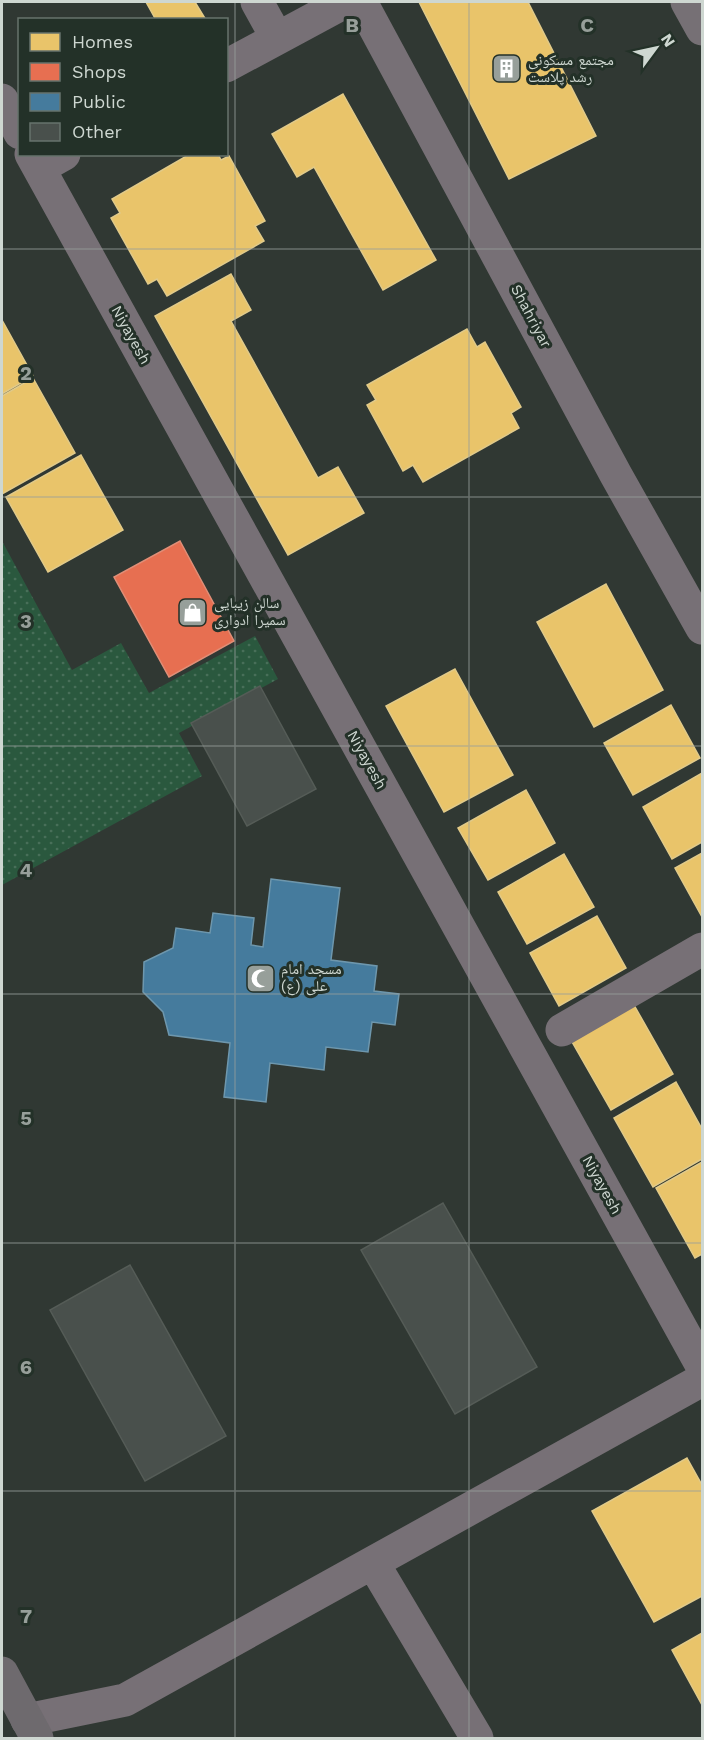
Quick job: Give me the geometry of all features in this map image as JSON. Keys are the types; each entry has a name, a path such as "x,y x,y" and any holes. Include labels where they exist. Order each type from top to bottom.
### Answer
{"main road":[{"path":"687,2 702,29"}],"street":[{"path":"257,2 277,38"},
{"path":"228,65 345,2"},
{"name":"Shahriyar","path":"362,2 616,475 702,628"},
{"path":"2,100 18,129"},
{"name":"Niyayesh","path":"45,159 702,1366"},
{"path":"562,1030 702,949"},
{"path":"2,1673 32,1729 125,1700 702,1380"},
{"path":"373,1563 477,1738"}],"green space":[{"path":"2,541 72,670 121,643 149,693 255,636 278,679 179,733 202,776 2,885"}],"building: Homes":[{"path":"146,2 195,2 205,18 155,18"},
{"name":"مجتمع مسکونی رشد پلاست","path":"419,2 528,2 596,136 509,179"},
{"path":"343,94 436,260 383,290 314,167 297,177 272,134"},
{"path":"187,156 219,156 221,160 229,156 265,221 255,226 264,241 167,296 157,279 148,284 111,218 120,213 112,199"},
{"path":"231,274 251,310 231,321 318,478 338,467 364,513 288,555 155,316"},
{"path":"2,320 33,376 2,394"},
{"path":"467,329 477,347 485,342 521,407 511,413 519,428 423,482 413,465 403,471 367,405 376,400 367,385"},
{"path":"33,378 75,453 2,494 2,396"},
{"path":"81,455 123,530 48,572 6,497"},
{"path":"606,584 663,690 594,727 537,622"},
{"path":"455,669 513,775 444,812 386,706"},
{"path":"671,705 700,758 633,795 604,743"},
{"path":"702,773 702,842 672,859 643,807"},
{"path":"526,790 555,843 488,880 458,828"},
{"path":"702,853 702,917 675,868"},
{"path":"564,854 594,907 527,944 498,892"},
{"path":"597,916 626,968 559,1006 530,953"},
{"path":"634,1005 673,1074 611,1110 571,1040"},
{"path":"676,1082 702,1129 702,1159 653,1187 614,1118"},
{"path":"702,1162 702,1254 695,1258 656,1188"},
{"path":"687,1458 702,1485 702,1596 654,1622 592,1511"},
{"path":"702,1633 702,1705 672,1650"}],"building: Shops":[{"path":"180,541 234,641 169,677 114,577"}],"building: Public":[{"name":"مسجد امام علی (ع)","path":"271,879 340,888 331,960 377,966 374,991 399,994 395,1025 372,1022 368,1052 326,1047 324,1070 270,1063 266,1102 224,1097 230,1043 169,1035 163,1012 143,992 144,962 173,948 176,928 210,933 213,913 254,918 251,945 263,947"}],"building: Other":[{"path":"260,686 316,789 247,826 191,723"},
{"path":"443,1203 537,1367 455,1414 361,1250"},
{"path":"130,1265 226,1436 145,1481 50,1310"}],"place":[{"name":"مجتمع مسکونی رشد پلاست","path":"507,69"},
{"name":"سالن زیبایی سمیرا ادواری","path":"193,612"},
{"name":"مسجد امام علی (ع)","path":"260,978"}]}
